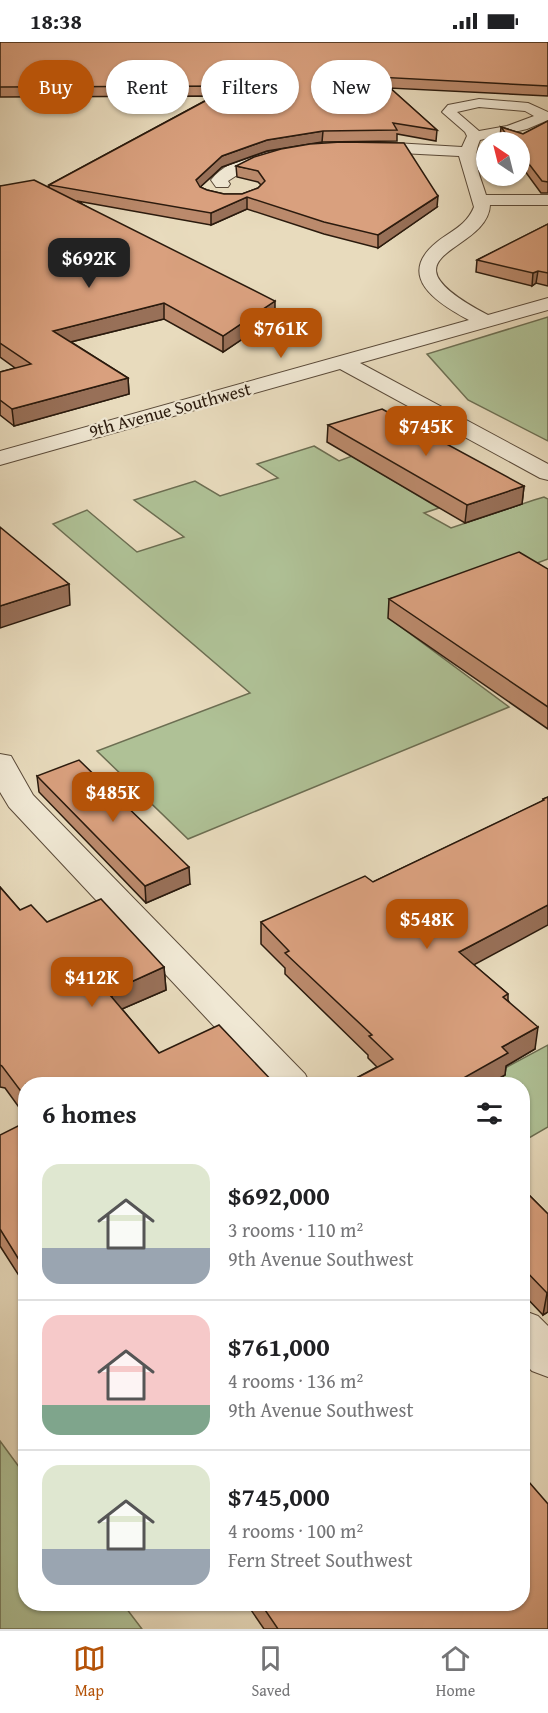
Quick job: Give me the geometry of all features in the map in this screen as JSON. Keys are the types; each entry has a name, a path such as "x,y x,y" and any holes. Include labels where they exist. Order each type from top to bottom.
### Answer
{"street":[{"path":"345,146 406,147 470,144 486,136 541,120 544,116 528,108 478,103 453,108 449,112 471,130 470,144 467,161 483,207 476,223 432,257 428,273 432,286 448,300 485,321"},
{"path":"213,190 222,177 233,170 271,156 297,151"},
{"path":"213,190 241,184"},
{"path":"213,190 231,198"},
{"path":"481,200 548,200"},
{"name":"9th Avenue Southwest","path":"0,458 548,304"},
{"path":"344,363 548,473"},
{"path":"0,763 20,800 284,1077"},
{"path":"530,1339 548,1358"}],"green space":[{"path":"548,317 548,441 468,400 427,354"},
{"path":"314,446 339,461 352,456 439,508 424,513 451,528 544,497 548,499 548,559 389,618 509,707 188,839 97,751 250,693 53,524 87,510 137,552 184,537 134,500 195,481 220,496 278,478 257,464"},
{"path":"548,1045 548,1127 530,1137 530,1077 488,1077"},
{"path":"0,1441 18,1465 18,1611 128,1611 142,1629 0,1629"}],"building":[{"path":"0,42 548,42 548,86 392,78 392,60 311,60 311,114 392,114 392,90 437,130 393,123 397,130 323,131 267,140 222,156 196,180 200,187 207,190 224,194 242,194 258,188 265,181 258,171 236,166 254,157 310,144 404,143 438,196 378,235 324,222 247,197 211,213 49,185 181,114 189,114 189,110 201,103 201,114 299,114 299,60 201,60 201,86 189,86 189,60 106,60 106,87 94,87 94,60 18,60 18,87 0,87"},
{"path":"548,121 548,182 542,181 530,165 530,132 527,132"},
{"path":"501,127 517,132 505,132"},
{"path":"34,180 275,301 223,336 164,303 53,331 128,378 12,409 0,400 0,372 31,364 0,343 0,186"},
{"path":"548,224 548,273 538,271 533,273 477,260"},
{"path":"382,409 524,486 467,505 328,425"},
{"path":"0,527 69,584 0,606"},
{"path":"519,552 548,569 548,707 389,599"},
{"path":"79,760 189,867 145,886 37,776"},
{"path":"548,797 548,905 459,952 508,994 503,997 538,1027 502,1047 508,1053 465,1077 358,1077 393,1059 369,1036 372,1035 285,953 289,951 261,922 365,876 373,882"},
{"path":"0,887 20,910 31,905 47,922 101,899 164,967 111,991 113,994 110,995 159,1053 219,1025 268,1077 18,1077 18,1087 0,1065"},
{"path":"18,1126 18,1258 0,1229 0,1135"},
{"path":"530,1196 548,1214 547,1293 530,1275"},
{"path":"530,1483 548,1504 548,1629 278,1629 266,1611 530,1611"}]}
